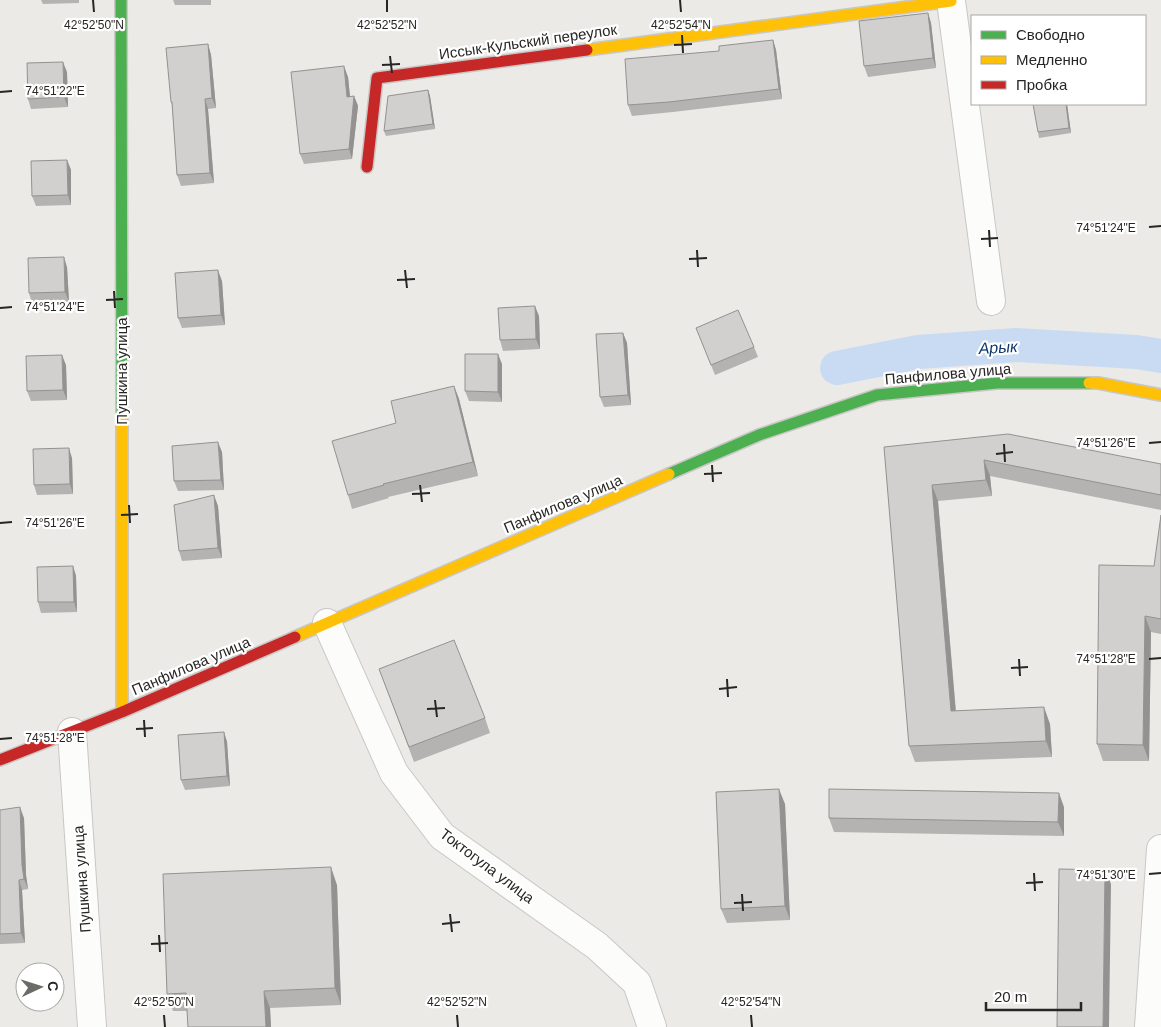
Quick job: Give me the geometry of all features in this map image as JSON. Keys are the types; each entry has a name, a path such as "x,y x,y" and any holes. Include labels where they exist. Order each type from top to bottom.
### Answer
{"street":[{"name":"Пушкина улица","path":"121,0 122,712"},
{"name":"Иссык-Кульский переулок","path":"366,167 377,78 951,1"},
{"path":"951,1 991,301"},
{"name":"Панфилова улица","path":"0,760 122,712 760,436 877,395 997,383 1098,383 1161,395"},
{"name":"Токтогула улица","path":"327,623 394,774 442,836 597,946 637,983 652,1027"},
{"name":"Пушкина улица","path":"72,732 92,1027"},
{"path":"1149,1027 1161,849"}],"building":[{"path":"928,13 933,58 864,66 859,21"},
{"path":"773,40 779,89 628,105 625,59 719,51 719,46"},
{"path":"208,44 212,98 205,99 210,173 177,175 166,48"},
{"path":"63,62 64,97 28,99 27,63"},
{"path":"344,66 347,97 354,96 349,149 300,154 291,72"},
{"path":"428,90 433,124 384,131 388,96"},
{"path":"1033,105 1066,105 1069,128 1038,132"},
{"path":"67,160 68,195 32,196 31,161"},
{"path":"64,257 65,292 29,293 28,258"},
{"path":"218,270 221,315 178,318 175,273"},
{"path":"535,306 536,339 500,340 498,308"},
{"path":"738,310 754,347 711,365 696,328"},
{"path":"623,333 628,395 600,397 596,334"},
{"path":"465,354 498,354 498,392 465,391"},
{"path":"62,355 63,390 27,391 26,356"},
{"path":"454,386 473,462 383,484 348,495 332,441 396,423 391,401"},
{"path":"1008,434 1161,464 1161,495 984,460 986,480 932,485 951,711 1044,707 1046,741 909,746 884,447"},
{"path":"218,442 221,480 174,481 172,446"},
{"path":"69,448 70,484 34,485 33,449"},
{"path":"214,495 218,548 179,551 174,505"},
{"path":"1161,515 1161,619 1145,616 1143,745 1097,744 1099,565 1154,566"},
{"path":"73,566 74,602 38,602 37,567"},
{"path":"454,640 485,718 409,747 379,669"},
{"path":"224,732 227,776 181,780 178,735"},
{"path":"779,789 785,906 721,909 716,792"},
{"path":"829,789 1059,793 1058,822 829,818"},
{"path":"20,807 24,879 19,880 21,933 0,934 0,810"},
{"path":"331,867 335,988 264,991 266,1027 188,1027 186,993 167,994 163,874"},
{"path":"1059,869 1105,870 1103,1027 1057,1027"}],"waterway":[{"name":"Арык","path":"837,368 918,352 1016,345 1136,352 1161,356"}],"traffic: fast":[{"path":"121,0 122,419"},
{"path":"669,474 759,435 877,395 997,383 1089,383"}],"traffic: slow":[{"path":"587,50 951,0"},
{"path":"1089,383 1161,395"},
{"path":"122,419 122,712"},
{"path":"295,637 669,474"}],"traffic: jam":[{"path":"367,167 377,78 587,50"},
{"path":"0,760 122,712 295,637"}]}
